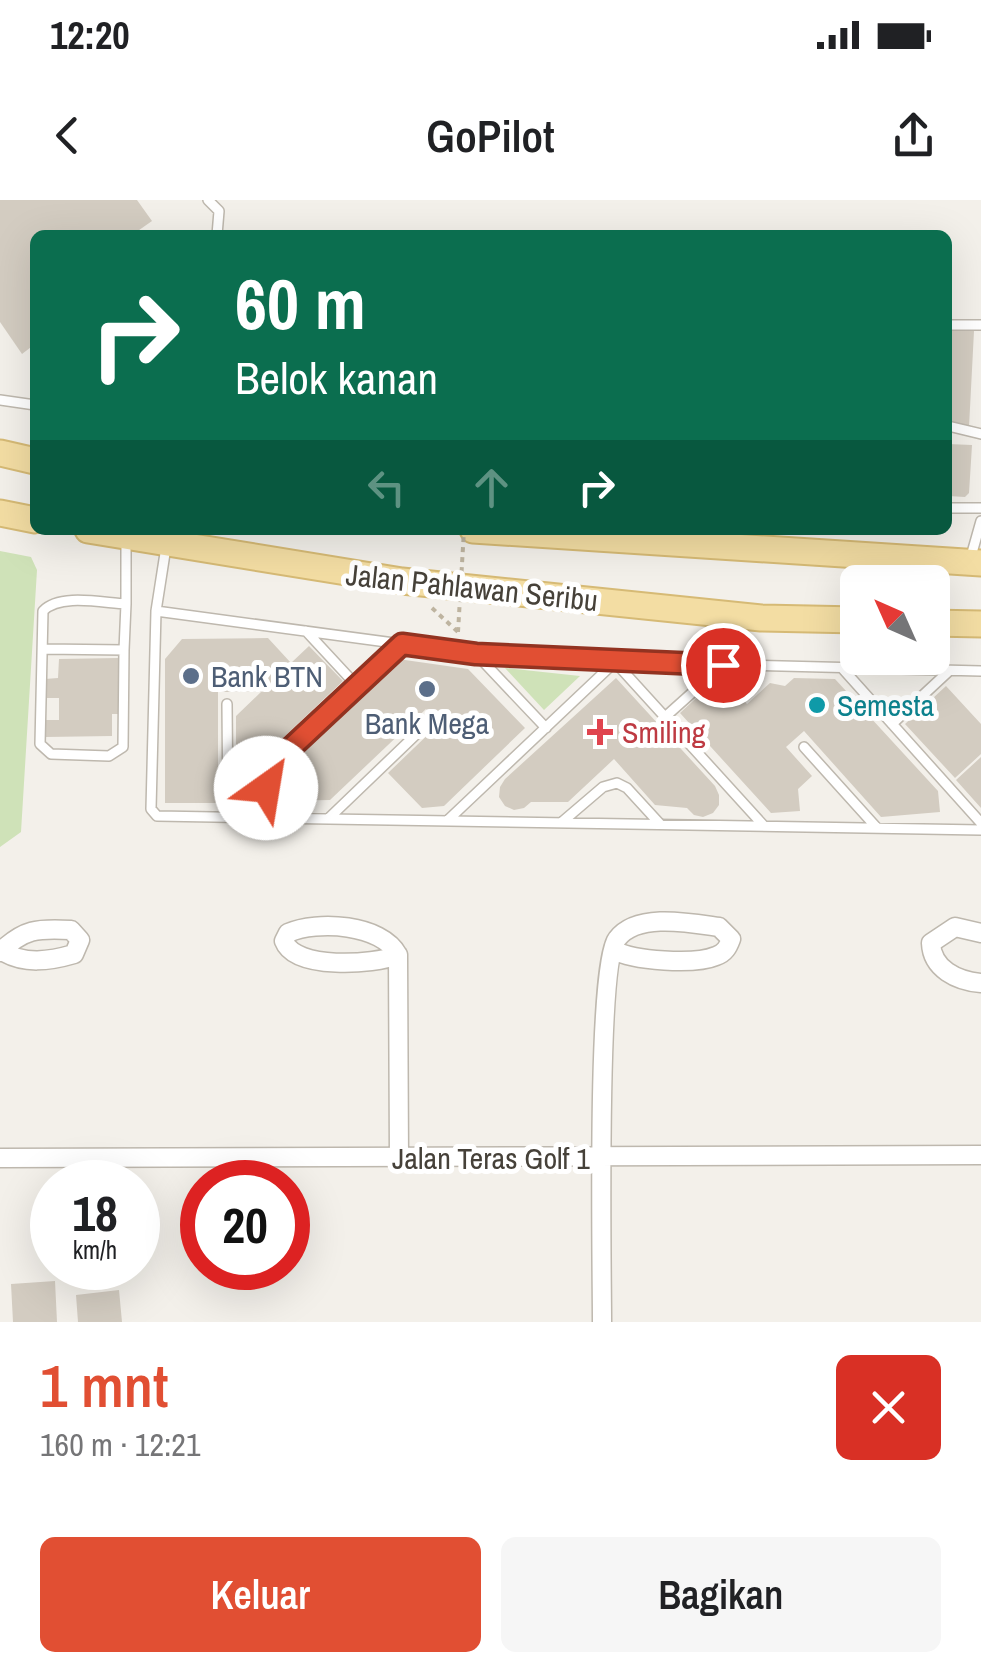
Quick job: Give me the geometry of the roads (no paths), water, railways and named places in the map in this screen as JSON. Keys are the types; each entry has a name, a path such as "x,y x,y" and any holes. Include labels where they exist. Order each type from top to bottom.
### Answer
{"main road":[{"path":"0,453 30,459"},
{"path":"0,513 30,519"},
{"name":"Jalan Pahlawan Seribu","path":"112,535 402,582 761,618 840,620"},
{"name":"Jalan Pahlawan Seribu","path":"549,535 975,563"},
{"path":"950,623 981,624"}],"street":[{"path":"602,1322 604,1048 609,973 614,950 617,938 630,928 651,922 720,927 731,939 723,953 706,959 638,959 614,950"},
{"path":"398,955 376,961 302,958 287,949 284,941 288,933 310,926 361,930 388,940 398,955 399,1158"},
{"path":"981,932 955,927 931,943 931,956 942,970 981,983"},
{"name":"Jalan Teras Golf 1","path":"0,1158 981,1154"}],"lane":[{"path":"208,200 219,212 217,230"},
{"path":"952,325 981,325"},
{"path":"0,400 30,404"},
{"path":"952,427 981,434"},
{"path":"952,508 981,508"},
{"path":"975,563 981,521"},
{"path":"126,538 126,604 124,650 124,747 109,756 52,754 40,744 44,612 50,605 63,602 126,604"},
{"path":"166,544 156,611 152,812 160,817 878,828 981,826"},
{"path":"156,611 476,654 840,668"},
{"path":"306,631 358,686"},
{"path":"265,817 266,778 272,768 402,644"},
{"path":"44,649 124,650"},
{"path":"476,654 546,728"},
{"path":"615,662 764,826"},
{"path":"448,820 615,662"},
{"path":"665,716 723,665"},
{"path":"950,670 981,672"},
{"path":"848,675 981,826"},
{"path":"892,724 944,675"},
{"path":"227,704 228,816"},
{"path":"328,818 428,723"},
{"path":"804,747 878,828"},
{"path":"562,822 604,788 617,783 660,824"}],"place":[{"name":"Bank BTN","path":"191,676"},
{"name":"Bank Mega","path":"427,689"},
{"name":"Semesta","path":"817,705"},
{"name":"Smiling","path":"600,732"}]}
